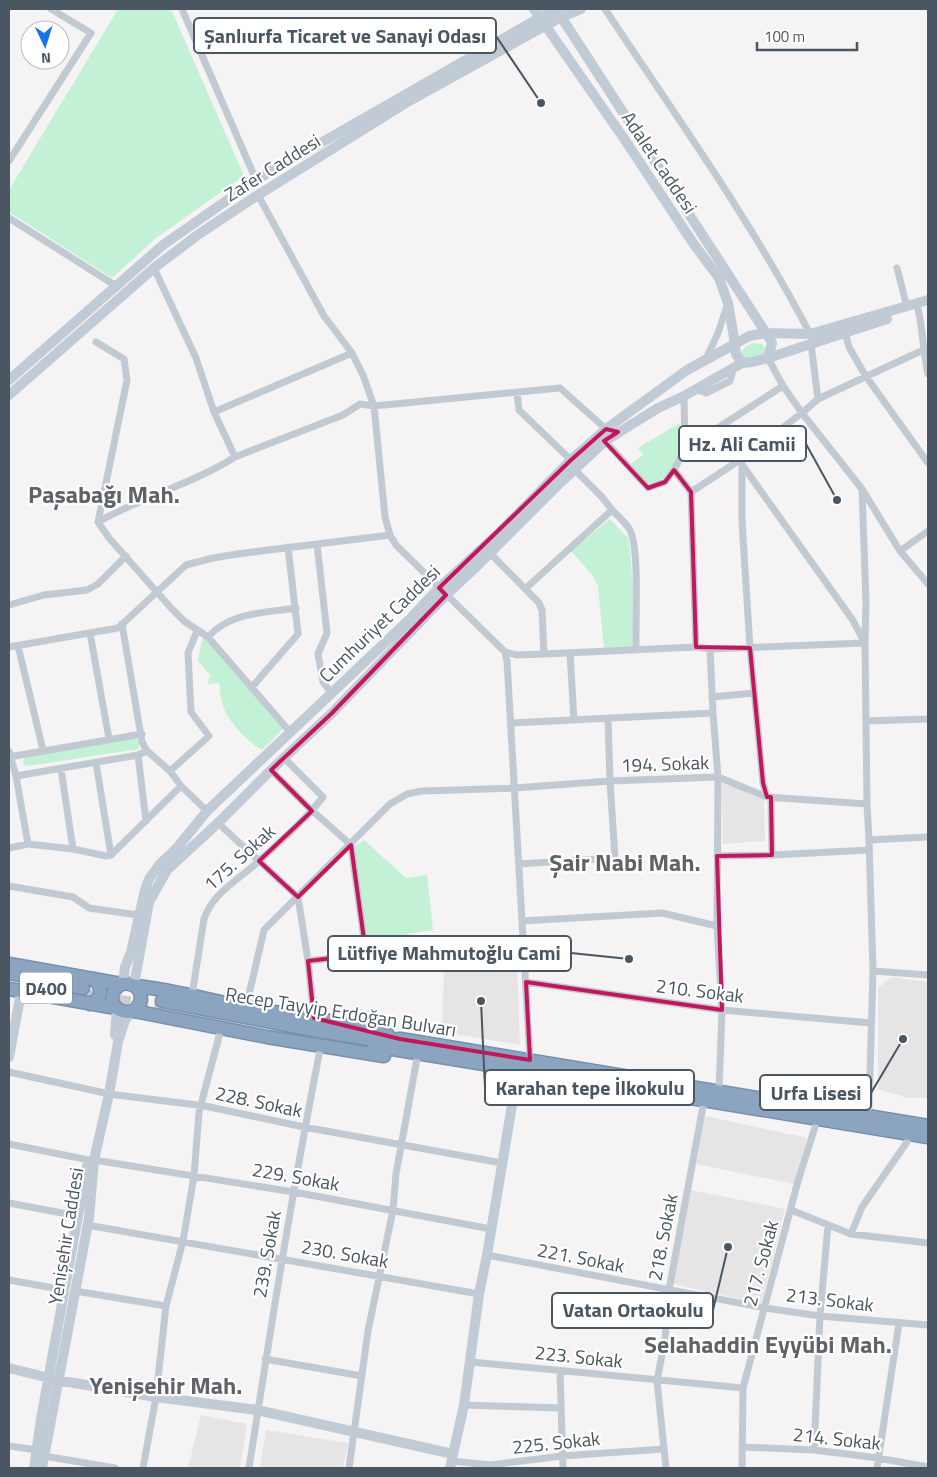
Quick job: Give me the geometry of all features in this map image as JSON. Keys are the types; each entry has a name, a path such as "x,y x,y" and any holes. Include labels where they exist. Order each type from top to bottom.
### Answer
{"highway":[{"path":"9,964 128,985 170,990 246,1007 314,1018 376,1031 400,1039"},
{"name":"D400","path":"9,973 85,996"},
{"path":"85,996 96,1002 101,993 101,988 95,979"},
{"name":"D400","path":"9,982 85,996"},
{"path":"117,1008 112,999 112,994 114,990 128,985"},
{"path":"128,985 141,994 140,1004 133,1011"},
{"path":"15,990 85,996 124,1012 161,1008"},
{"path":"170,990 158,992 154,997 154,1007 221,1029 387,1056 406,1056 418,1053"},
{"name":"Recep Tayyip Erdoğan Bulvarı","path":"161,1008 382,1041 400,1039 928,1126"},
{"name":"Recep Tayyip Erdoğan Bulvarı","path":"161,1008 321,1038 928,1137"},
{"path":"725,1092 753,1089 928,1118"},
{"path":"734,1106 748,1115 928,1146"}],"main road":[{"name":"Zafer Caddesi","path":"9,380 163,245 256,180 540,17 557,12 581,9"},
{"name":"Adalet Caddesi","path":"557,12 766,332"},
{"name":"Zafer Caddesi","path":"9,395 154,268 199,234 540,17"},
{"name":"Adalet Caddesi","path":"540,17 693,243 719,278 728,304 738,365"},
{"path":"768,358 810,339 928,300"},
{"path":"766,332 810,339 845,332 923,307"},
{"path":"766,332 772,343 768,358"},
{"name":"Cumhuriyet Caddesi","path":"128,985 125,967 131,952 138,915 149,879 160,864 177,848 207,812 410,619 490,553 606,429 687,370 749,336 766,332"},
{"name":"Cumhuriyet Caddesi","path":"128,985 149,902 167,870 331,714 442,591 498,534 572,465 618,432 738,365 768,358"},
{"path":"9,1057 15,990"},
{"name":"Yenişehir Caddesi","path":"107,1093 117,1008"},
{"name":"Yenişehir Caddesi","path":"70,1291 78,1216 118,1042 125,1020 133,1011"},
{"path":"9,1368 53,1379 156,1398 258,1410 354,1431 451,1461 464,1405 479,1294 518,1069"},
{"name":"Yenişehir Caddesi","path":"42,1468 41,1453 53,1379 70,1291 88,1225 91,1160"},
{"name":"Yenişehir Caddesi","path":"34,1468 41,1453"}],"street":[{"path":"9,161 91,33 51,9"},
{"path":"182,9 256,180"},
{"path":"605,9 737,208 792,299 810,339 818,399"},
{"path":"258,195 324,316 352,354 363,375 374,406 385,517 390,535 396,545 505,652 516,655 865,643"},
{"path":"9,218 116,286"},
{"path":"154,268 196,358 214,412 235,457"},
{"path":"897,268 907,307"},
{"path":"706,361 728,304"},
{"path":"923,307 923,350 928,374"},
{"path":"845,332 849,347 866,375 928,463"},
{"path":"96,342 124,359 127,380 98,522 109,538 156,591 184,621 208,637 291,733"},
{"path":"691,492 742,463 818,399 923,350"},
{"path":"214,412 352,354"},
{"path":"768,358 783,386 802,413 862,488 900,551 928,584"},
{"path":"685,449 783,386"},
{"path":"98,522 122,509 211,471 235,457 343,415 360,404 374,406 560,388 606,429 618,432"},
{"path":"517,392 519,410 602,497 630,530 635,556 636,650"},
{"path":"605,442 648,488 665,482 685,449 684,396"},
{"path":"742,463 852,620 865,643"},
{"path":"742,463 742,521 750,648 763,783 769,797 772,855"},
{"path":"674,470 691,492 696,648"},
{"path":"862,488 866,602 867,804 873,971 870,1108"},
{"path":"525,589 612,510"},
{"path":"900,551 928,531"},
{"path":"9,647 118,628 186,565 213,558 390,535"},
{"path":"317,544 327,632 318,654 323,682 332,694"},
{"path":"252,687 298,634 288,547"},
{"path":"490,553 539,603 542,610 544,654"},
{"path":"9,606 44,595 87,590 98,584 126,556"},
{"path":"208,637 216,628 233,618 296,608"},
{"path":"122,624 142,742 147,751 170,772 207,812"},
{"path":"170,772 209,736 191,712 188,653 197,631"},
{"path":"90,633 109,739"},
{"path":"18,646 43,750"},
{"path":"710,649 718,777 717,926 725,1092"},
{"path":"505,652 511,723 530,1060"},
{"path":"570,653 574,720"},
{"path":"712,697 754,694"},
{"path":"511,723 713,713"},
{"path":"518,864 615,858 608,719"},
{"path":"866,721 928,719"},
{"path":"28,844 16,776 9,756 142,734"},
{"path":"16,776 138,755 147,751"},
{"path":"138,755 146,820"},
{"path":"284,758 323,797 312,810"},
{"path":"96,763 111,855"},
{"path":"61,769 73,849"},
{"path":"271,770 351,845 366,954 308,961"},
{"name":"194. Sokak","path":"246,1007 264,930 390,804 407,794 422,791 718,777 769,797 867,804"},
{"path":"9,848 28,844 73,849 106,856 111,855 182,786"},
{"name":"175. Sokak","path":"192,995 204,919 208,907 216,897 259,861 312,810"},
{"path":"218,823 298,897 308,961 314,1018"},
{"path":"869,840 928,837"},
{"path":"717,856 870,850"},
{"path":"9,886 73,897 89,908 138,915"},
{"path":"522,921 662,913 717,926"},
{"path":"873,971 928,976"},
{"name":"210. Sokak","path":"526,982 722,1010 871,1022"},
{"path":"143,1468 156,1398 166,1306 183,1242 194,1176 201,1105 221,1029"},
{"name":"239. Sokak","path":"248,1468 304,1127 321,1045"},
{"path":"348,1468 368,1331 394,1210 396,1174 418,1053"},
{"name":"228. Sokak","path":"9,1072 107,1093 201,1105 304,1127 502,1163"},
{"name":"218. Sokak","path":"666,1468 657,1381 665,1339 669,1290 704,1101"},
{"name":"217. Sokak","path":"742,1468 743,1388 790,1210 815,1127"},
{"path":"851,1234 862,1207 907,1142"},
{"name":"229. Sokak","path":"9,1144 91,1160 294,1192 491,1229"},
{"path":"9,1203 78,1216"},
{"path":"790,1210 851,1234 928,1243"},
{"name":"230. Sokak","path":"88,1225 479,1294"},
{"path":"814,1450 820,1316 828,1225"},
{"name":"221. Sokak","path":"487,1255 669,1290"},
{"path":"9,1280 166,1306"},
{"name":"213. Sokak","path":"669,1290 820,1316 928,1325"},
{"path":"876,1468 899,1323"},
{"path":"265,1359 362,1376"},
{"name":"223. Sokak","path":"471,1362 743,1388"},
{"path":"560,1371 563,1468"},
{"path":"464,1405 560,1408"},
{"path":"9,1446 115,1468"},
{"name":"214. Sokak","path":"742,1447 814,1450 878,1458 928,1467"},
{"name":"225. Sokak","path":"451,1461 491,1465 562,1456 664,1449"}],"highlighted area":[{"path":"606,429 618,432 604,441 648,488 665,482 674,470 691,492 696,647 750,648 763,783 767,797 771,797 772,855 717,856 722,1010 526,982 530,1060 400,1039 314,1018 308,961 366,954 351,845 298,897 259,861 312,811 271,770 331,714 446,595 439,588 571,460"}],"shaded area":[{"path":"726,782 764,799 765,841 723,844 722,784"},
{"path":"517,964 520,1045 442,1032 444,969"},
{"path":"891,977 928,982 928,1098 908,1098 878,1089 878,988"},
{"path":"705,1116 807,1138 794,1184 696,1164"},
{"path":"691,1190 785,1209 761,1304 673,1284"},
{"path":"201,1415 247,1424 240,1468 188,1468"},
{"path":"266,1430 348,1443 343,1468 260,1468"}],"green space":[{"path":"118,9 171,9 244,176 156,238 112,278 9,212 9,190"},
{"path":"753,343 762,344 765,347 764,354 744,359 740,355 741,353"},
{"path":"680,423 682,452 668,474 659,481 648,483 630,464 643,455 638,448"},
{"path":"610,519 628,538 630,549 633,590 632,647 604,648 598,586 593,576 571,551"},
{"path":"205,638 284,728 262,750 244,736 232,723 221,701 219,683 208,684 210,675 198,661 202,639"},
{"path":"134,738 139,741 139,749 28,766 24,765 23,761 25,757"},
{"path":"364,840 406,878 427,875 433,930 407,934 408,946 368,956 353,847"}],"tunnel":[{"path":"83,995 163,1008"}],"place":[{"name":"Şanlıurfa Ticaret ve Sanayi Odası","path":"541,103"},
{"name":"Hz. Ali Camii","path":"837,500"},
{"name":"Lütfiye Mahmutoğlu Cami","path":"629,959"},
{"name":"Karahan tepe İlkokulu","path":"481,1001"},
{"name":"Urfa Lisesi","path":"903,1039"},
{"name":"Vatan Ortaokulu","path":"728,1247"}],"district":[{"name":"Paşabağı Mah.","path":"104,494"},
{"name":"Şair Nabi Mah.","path":"625,862"},
{"name":"Selahaddin Eyyübi Mah.","path":"768,1344"},
{"name":"Yenişehir Mah.","path":"166,1385"}]}
